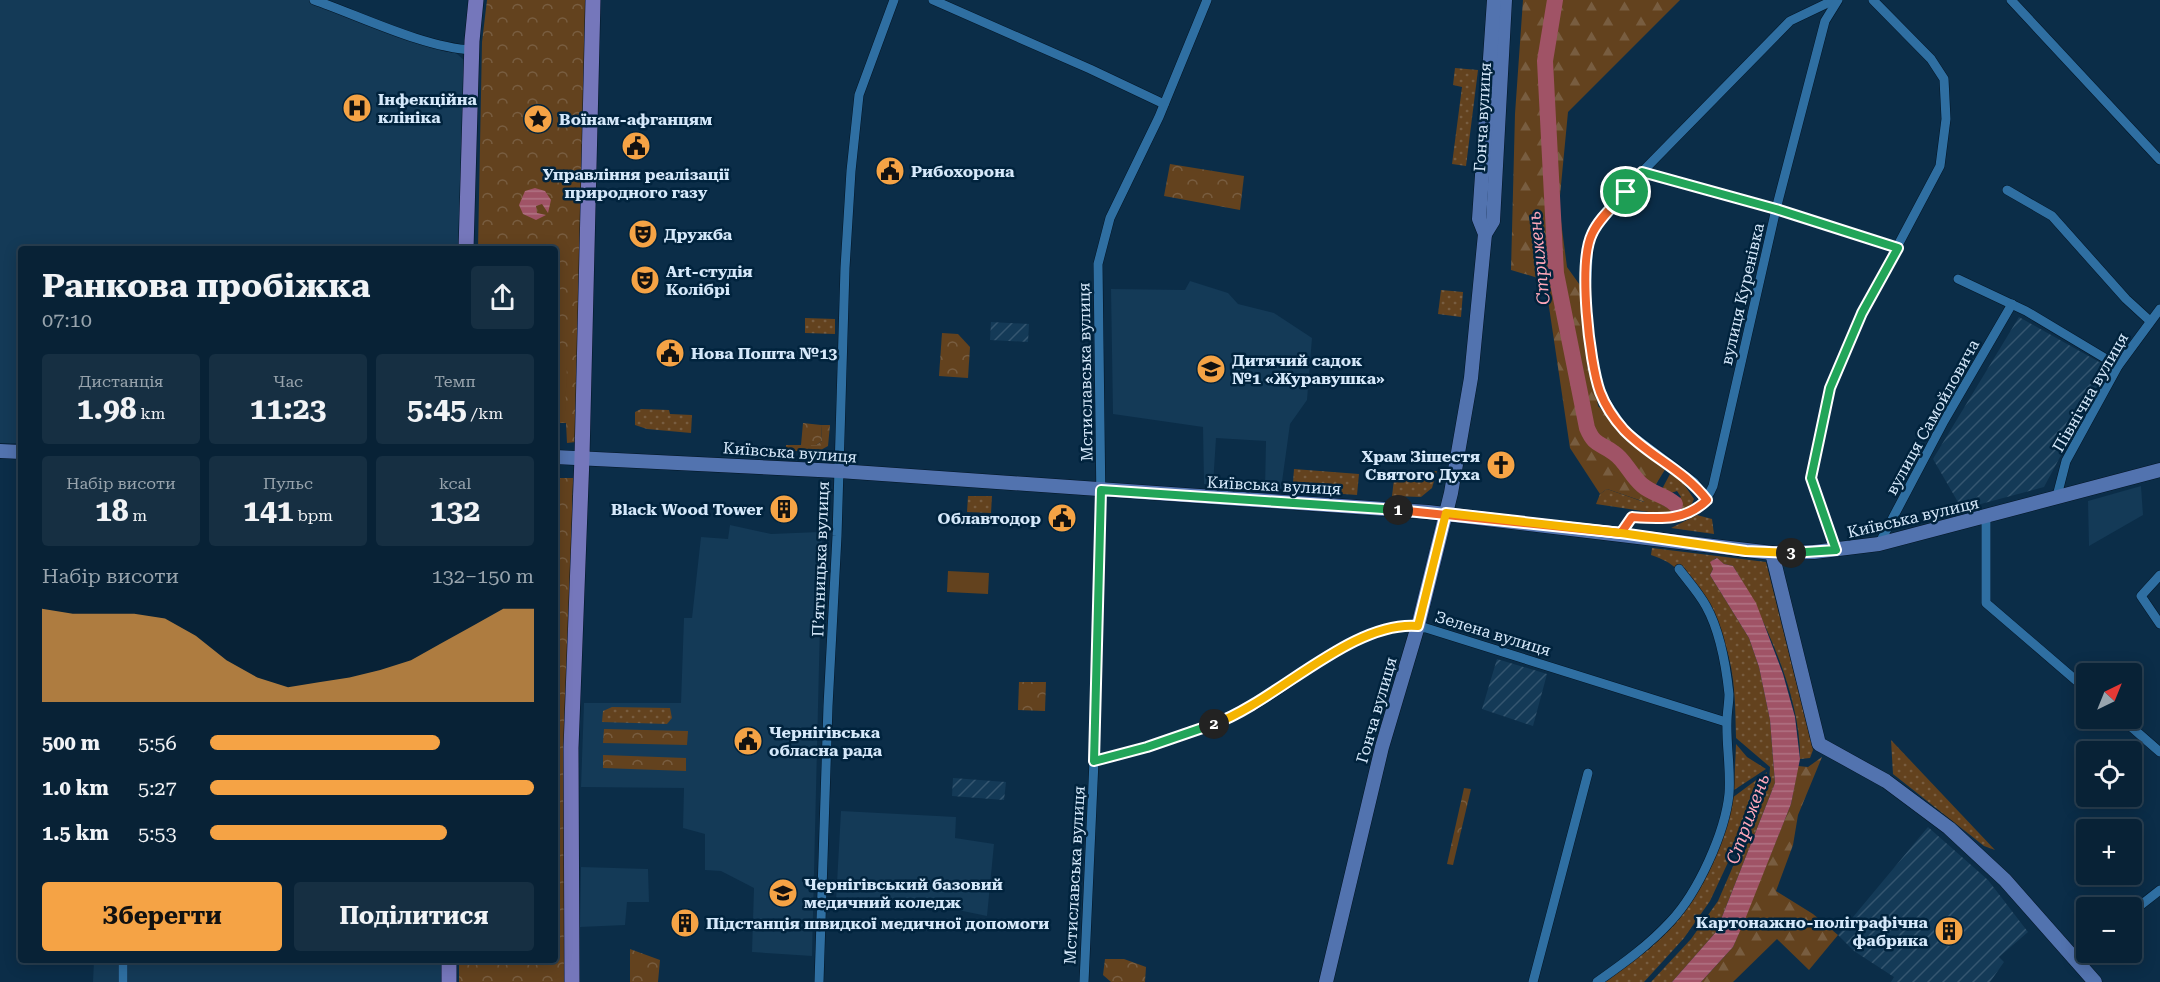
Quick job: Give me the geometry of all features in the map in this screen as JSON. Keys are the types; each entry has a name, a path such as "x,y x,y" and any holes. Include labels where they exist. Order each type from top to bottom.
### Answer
{"main road":[{"path":"466,246 472,50 476,0"},
{"path":"572,982 571,748 582,457 593,0"},
{"path":"449,963 449,982"}],"street":[{"path":"314,0 419,38 459,49 472,50"},
{"name":"Пʼятницька вулиця","path":"819,982 845,250 859,95 894,0"},
{"path":"933,0 1164,104"},
{"name":"Мстиславська вулиця","path":"1084,982 1094,761 1101,490 1098,264 1110,218 1164,104 1207,0"},
{"name":"Гонча вулиця","path":"1485,234 1479,219 1494,0"},
{"name":"Гонча вулиця","path":"1326,982 1382,747 1418,626 1446,513 1471,378 1485,234 1493,221 1505,0"},
{"path":"1621,533 1632,517 1670,519 1686,516 1707,500 1694,482 1625,430 1600,393 1593,368 1586,299 1589,243 1598,225 1642,172 1790,21 1836,0"},
{"name":"вулиця Куренівка","path":"1707,500 1713,486 1776,209 1825,21 1836,0"},
{"path":"1836,550 1811,478 1830,388 1862,313 1940,165 1946,119 1944,79 1931,59 1873,0"},
{"path":"2011,0 2160,160"},
{"path":"1642,172 1776,209 1898,248"},
{"path":"2007,190 2052,216 2126,299 2156,316"},
{"path":"1958,279 2012,304 2118,366"},
{"name":"вулиця Самойловича","path":"1879,544 1944,421 2012,304"},
{"name":"Північна вулиця","path":"2057,496 2066,460 2118,366 2156,316"},
{"path":"0,451 18,452"},
{"name":"Київська вулиця","path":"558,457 838,471 1446,513 1772,553 1836,550 1879,544 2160,470"},
{"path":"1986,517 1986,603 2076,680"},
{"path":"1772,553 1819,744 1887,781 1943,823 2005,880 2095,982"},
{"path":"1598,982 1647,945 1673,919 1702,872 1722,829 1728,797 1730,762 1726,722 1729,696 1719,638 1707,606 1679,570"},
{"path":"2160,574 2141,596 2160,624"},
{"name":"Зелена вулиця","path":"1094,761 1147,747 1219,722 1257,703 1363,638 1406,625 1418,626 1726,722"},
{"path":"2134,729 2160,752"},
{"path":"1533,982 1588,773"},
{"path":"2142,904 2160,890"},
{"path":"123,963 123,982"}],"shaded area":[{"path":"0,0 309,0 456,53 465,61 458,246 18,246 18,443 0,443"},
{"path":"535,188 545,191 551,200 548,213 542,204 536,206 537,213 546,215 536,220 523,214 519,205 525,191"},
{"name":"Дитячий садок №1 «Журавушка»","path":"1190,281 1228,293 1238,304 1274,313 1312,338 1307,400 1290,424 1281,489 1265,489 1266,441 1216,438 1213,485 1204,484 1203,427 1113,414 1111,289 1185,290"},
{"path":"2019,317 2108,367 2044,487 1962,509 1933,459"},
{"path":"991,322 1029,324 1028,342 990,340"},
{"path":"2141,486 2143,515 2089,546 2088,501"},
{"path":"730,525 771,534 819,532 822,541 812,956 752,952 754,888 721,871 705,870 705,834 683,828 684,788 581,787 584,703 681,703 684,618 692,618 701,537 728,539"},
{"name":"Стрижень","path":"1717,558 1724,564 1733,566 1756,603 1783,674 1795,717 1800,759 1791,804 1733,947 1701,982 1672,982 1716,932 1775,783 1770,720 1759,667 1749,638 1710,575 1713,569 1710,562"},
{"path":"1497,659 1547,674 1533,726 1482,709"},
{"path":"953,778 1006,782 1004,800 952,796"},
{"path":"841,811 956,817 955,838 994,844 987,916 953,909 836,901"},
{"path":"1928,827 1988,880 2028,932 1999,957 2004,962 1990,982 1891,982 1894,977 1854,951 1838,935"},
{"path":"581,867 648,869 649,902 627,902 625,925 580,927"},
{"path":"94,963 442,963 441,982 93,982"}],"green space":[{"path":"487,0 589,0 576,442 567,443 566,423 558,423 558,246 478,246 482,42"},
{"path":"1523,0 1680,0 1568,112 1559,206 1567,267 1582,288 1598,406 1636,444 1666,468 1645,502 1607,489 1600,494 1570,448 1545,280 1511,270 1515,114"},
{"path":"1455,68 1478,70 1466,166 1452,164 1462,87 1453,85"},
{"path":"1170,164 1244,176 1240,210 1164,196"},
{"path":"1441,290 1463,292 1461,317 1438,314"},
{"path":"805,318 835,319 835,334 805,333"},
{"path":"942,333 958,334 970,347 968,378 939,376"},
{"path":"558,365 567,365 565,411 558,411"},
{"path":"641,409 669,410 670,414 692,415 691,433 647,429 635,425 635,412"},
{"path":"803,423 821,425 822,441 816,445 801,445"},
{"path":"821,425 830,425 828,446 819,451 786,451 786,445 816,445 822,441"},
{"path":"1294,469 1359,474 1357,495 1303,491 1293,483"},
{"path":"1395,471 1437,471 1432,488 1421,497 1392,496"},
{"path":"1670,474 1681,480 1694,499 1688,512 1675,516 1596,504 1600,494 1607,489 1644,502 1653,492 1663,498 1661,504 1668,508 1681,497 1677,491 1668,494 1662,489"},
{"path":"558,478 573,478 566,748 564,982 459,982 459,963 558,963"},
{"path":"968,496 992,496 991,513 967,512"},
{"path":"1697,515 1712,519 1714,534 1671,528"},
{"path":"1652,548 1766,562 1813,750 1810,758 1800,759 1799,735 1788,684 1769,634 1733,566 1724,564 1716,558 1711,562 1713,569 1710,575 1749,638 1759,667 1770,720 1775,783 1716,932 1672,982 1651,982 1691,939 1718,901 1769,783 1770,767 1736,738 1735,697 1730,661 1709,610 1677,569 1651,555"},
{"path":"948,571 989,573 988,594 947,592"},
{"path":"1019,682 1046,682 1045,711 1018,710"},
{"path":"612,707 670,708 672,718 667,724 602,722 603,711"},
{"path":"604,729 688,731 687,745 603,743"},
{"path":"1891,740 1995,850 1984,846 1893,774"},
{"path":"1736,744 1747,757 1766,769 1734,790"},
{"path":"603,755 686,758 686,771 603,768"},
{"path":"1822,757 1798,815 1793,845 1776,891 1813,914 1838,935 1809,970 1777,939 1733,982 1701,982 1733,947 1791,804 1798,766 1808,767"},
{"path":"1767,772 1765,783 1710,901 1684,938 1644,982 1605,982 1649,949 1675,922 1700,882 1732,798"},
{"path":"1464,788 1471,789 1453,865 1447,864"},
{"path":"630,949 660,960 658,982 630,982"},
{"path":"1105,959 1124,959 1146,967 1145,982 1111,982 1103,975"}],"waterway":[{"name":"Стрижень","path":"1555,0 1545,61 1556,273 1587,428 1595,441 1618,456 1642,485 1675,504"}],"place":[{"name":"Інфекційна клініка","path":"357,108"},
{"name":"Воїнам-афганцям","path":"538,119"},
{"name":"Управління реалізації природного газу","path":"636,146"},
{"name":"Рибохорона","path":"890,171"},
{"name":"Дружба","path":"643,234"},
{"name":"Art-студія Колібрі","path":"645,280"},
{"name":"Нова Пошта №13","path":"670,353"},
{"name":"Дитячий садок №1 «Журавушка»","path":"1211,369"},
{"name":"Храм Зішестя Святого Духа","path":"1501,465"},
{"name":"Black Wood Tower","path":"784,509"},
{"name":"Облавтодор","path":"1062,518"},
{"name":"Чернігівська обласна рада","path":"748,741"},
{"name":"Чернігівський базовий медичний коледж","path":"783,893"},
{"name":"Підстанція швидкої медичної допомоги","path":"685,923"},
{"name":"Картонажно-поліграфічна фабрика","path":"1949,931"}],"route":[{"path":"1626,192 1598,225 1589,243 1586,299 1593,368 1600,393 1625,430 1694,482 1707,500 1686,516 1670,519 1632,517 1621,533 1464,515 1377,508 1101,490 1094,761 1147,747 1219,722 1257,703 1336,652 1363,638 1406,625 1418,626 1446,513 1464,515 1542,524 1621,533 1746,551 1772,553 1836,550 1811,478 1830,388 1862,313 1898,248 1776,209 1642,172 1626,192"}]}
